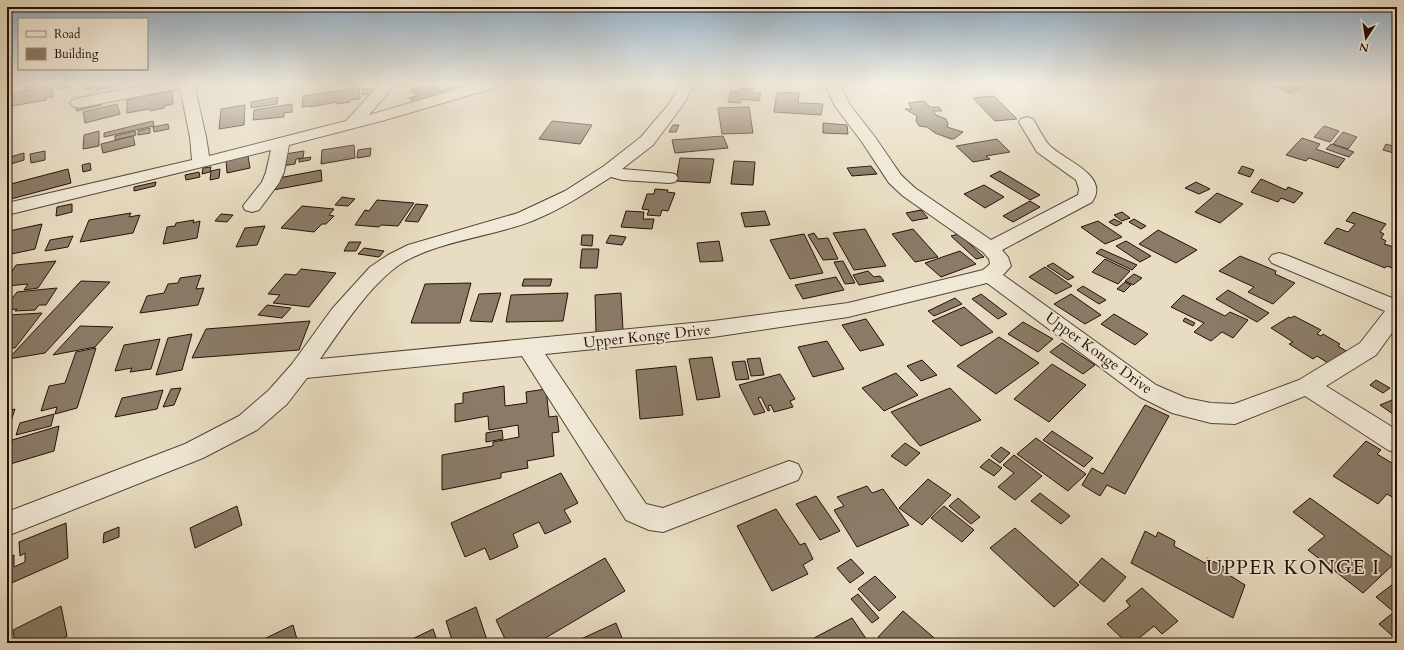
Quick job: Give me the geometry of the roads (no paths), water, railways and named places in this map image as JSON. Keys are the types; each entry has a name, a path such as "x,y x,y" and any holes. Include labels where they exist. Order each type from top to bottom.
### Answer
{"street":[{"path":"193,113 198,137 200,163"},
{"path":"352,124 362,113"},
{"path":"7,209 200,163 393,113"},
{"path":"7,524 194,451 248,423 278,397 300,370 340,314 377,272 395,259 415,249 525,217 571,195 610,170 647,141 670,113"},
{"path":"849,113 869,140 895,179 909,192 990,248 998,257 1001,266 990,275"},
{"path":"990,248 1031,228 1086,198 1088,189 1087,183 1082,176 1043,148 1027,122"},
{"path":"252,206 270,183 275,172 281,142"},
{"path":"610,170 622,175 669,178"},
{"path":"1298,251 1311,263 1352,290"},
{"path":"1279,259 1397,308"},
{"name":"Upper Konge Drive","path":"300,370 713,329 848,310 990,275 1148,391 1181,406 1211,413 1235,414 1307,386 1368,349 1397,311"},
{"path":"529,348 636,512 649,518 663,520 789,472"},
{"path":"1307,386 1397,443"}],"district":[{"name":"UPPER KONGE I","path":"1293,567"}]}
